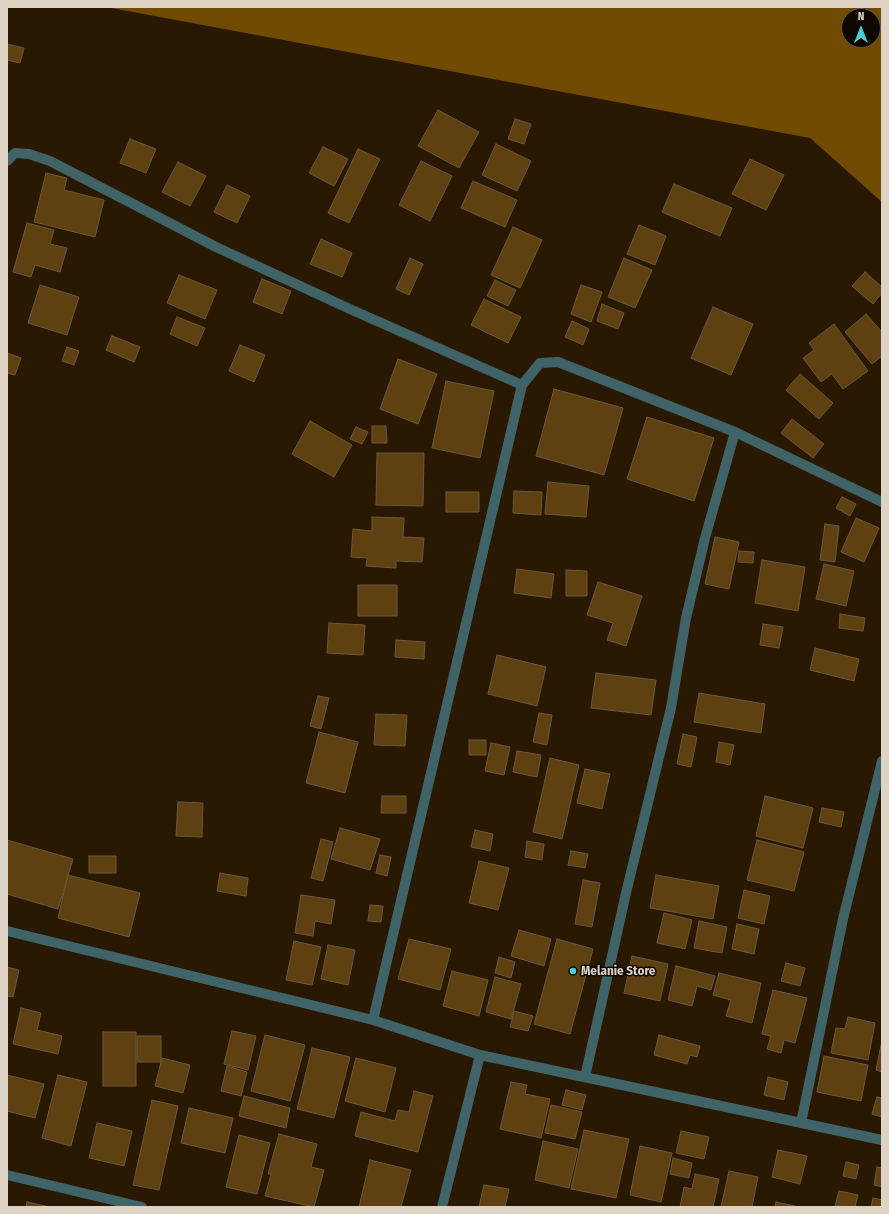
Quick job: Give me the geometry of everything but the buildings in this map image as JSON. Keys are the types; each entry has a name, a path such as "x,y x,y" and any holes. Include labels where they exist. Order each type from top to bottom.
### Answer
{"street":[{"path":"7,161 15,153 29,154 50,161 216,247 352,310 522,385"},
{"path":"373,1020 522,385 540,363 558,362 735,432 882,502"},
{"path":"585,1077 626,893 671,708 686,618 694,581 735,432"},
{"path":"801,1123 843,919 882,761"},
{"path":"7,931 373,1020 480,1055 882,1140"},
{"path":"442,1207 480,1055"},
{"path":"7,1175 142,1207"}],"shaded area":[{"path":"106,7 882,7 882,202 810,138"}],"place":[{"name":"Melanie Store","path":"573,971"}]}
